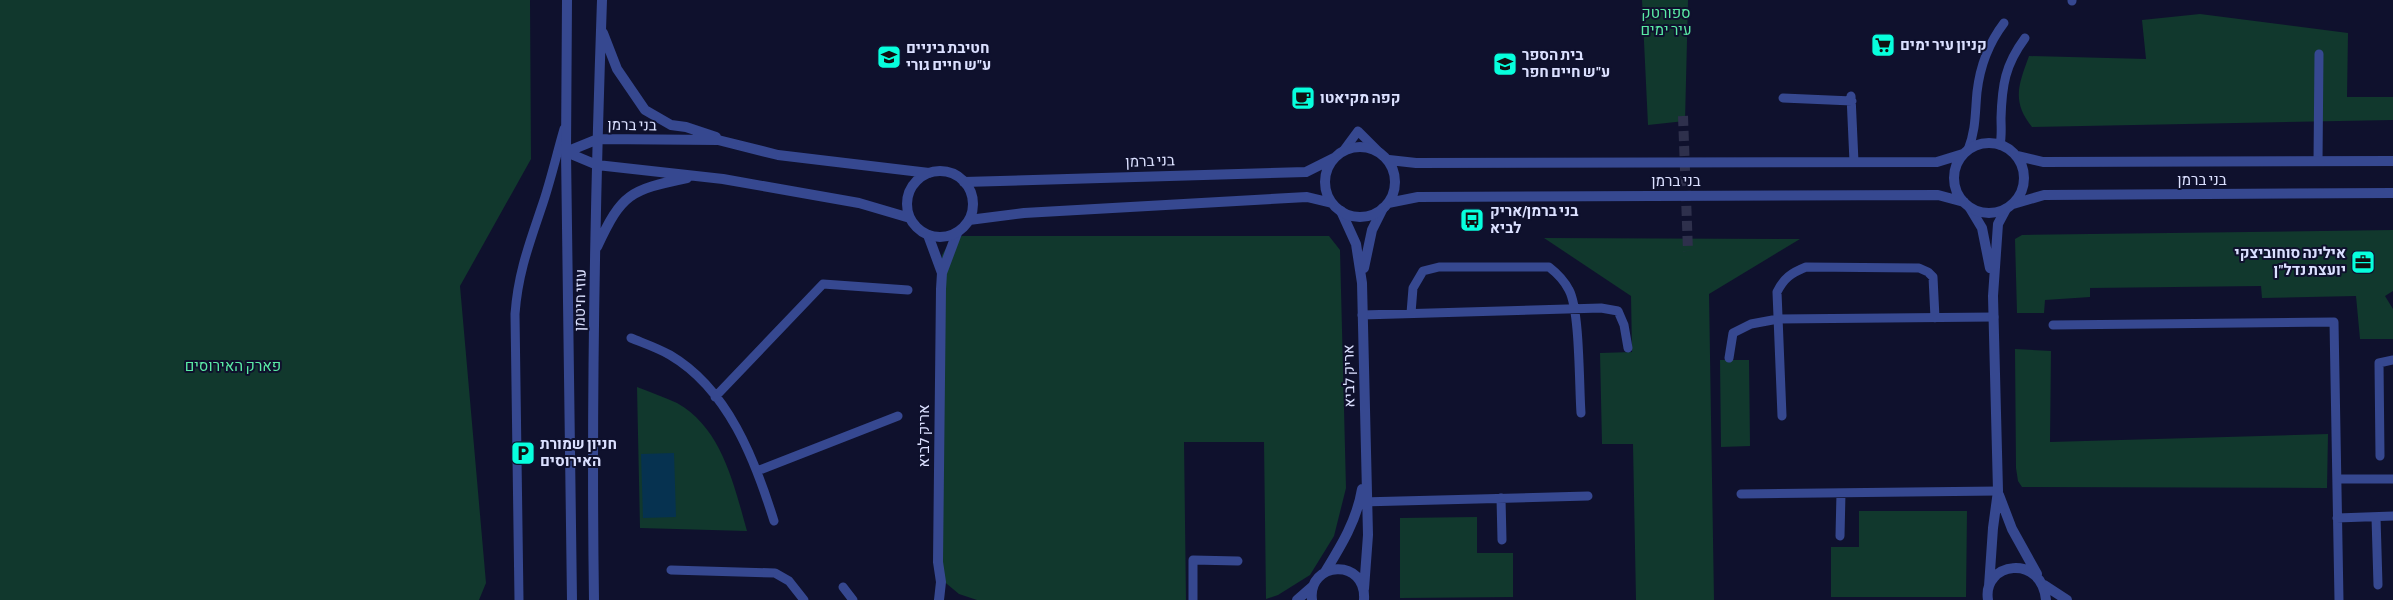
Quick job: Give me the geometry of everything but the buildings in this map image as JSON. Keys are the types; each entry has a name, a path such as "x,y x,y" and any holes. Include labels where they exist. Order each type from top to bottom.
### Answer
{"street":[{"name":"עוזי חיטמן","path":"567,0 566,152 572,600"},
{"name":"עוזי חיטמן","path":"594,600 592,462 596,165 602,0"},
{"path":"601,29 617,69 645,110 670,125 686,127 755,150"},
{"name":"בני ברמן","path":"566,152 598,139 718,140 778,155 929,173"},
{"path":"1988,600 1993,528 1998,492 1993,296 1990,262 1982,228 1955,184 1957,163 1965,152 1988,143 2000,145 2018,156 2025,176 2020,196 2010,206 1998,224 1993,296"},
{"path":"1355,147 1367,147 1380,152 1388,160 1394,171 1396,183 1386,206 1373,214 1361,217 1341,211 1332,203 1327,192 1325,180 1334,158 1344,150 1355,147"},
{"path":"566,152 596,165 696,176 859,203 910,218"},
{"name":"בני ברמן","path":"1388,160 1416,163 1937,162 1965,152"},
{"name":"בני ברמן","path":"2018,156 2043,162 2393,161"},
{"name":"בני ברמן","path":"964,182 1306,172 1334,158"},
{"path":"942,171 953,174 964,182 973,199 973,210 969,220 957,233 941,238 920,232 910,218 906,204 908,193 918,180 929,173 942,171"},
{"path":"596,250 619,206 632,194 647,186 696,176"},
{"name":"בני ברמן","path":"2010,206 2044,195 2393,193"},
{"name":"בני ברמן","path":"1386,206 1418,197 1909,195 1938,195 1967,205"},
{"path":"969,220 1024,213 1308,197 1332,203"},
{"path":"1967,205 1988,213 2010,206"},
{"name":"אריק לביא","path":"1362,283 1372,230 1386,206"},
{"name":"אריק לביא","path":"1341,211 1356,244 1362,283 1366,468 1364,502 1368,535 1365,595"},
{"name":"אריק לביא","path":"939,600 941,582 938,562 942,273 957,233"},
{"name":"אריק לביא","path":"928,235 942,273"},
{"path":"1998,492 2012,529 2041,580 2046,600"},
{"name":"אריק לביא","path":"1313,586 1325,572 1364,502"},
{"path":"1989,586 1994,578 2010,568 2030,570 2067,600"},
{"path":"1325,572 1333,569 1349,571 1361,581 1365,595"},
{"path":"1297,600 1313,586"},
{"path":"1312,600 1313,586"}],"lane":[{"path":"1965,152 1976,124 1977,92 1982,64 1991,40 2004,23"},
{"path":"2000,145 2002,94 2006,71 2012,55 2024,38"},
{"path":"2318,162 2319,54"},
{"path":"1783,98 1851,98 1854,162"},
{"path":"518,600 515,314 517,288 521,266 543,202 566,124"},
{"path":"1344,150 1358,132 1380,152"},
{"path":"1411,314 1413,288 1423,271 1438,267 1549,267 1560,275 1570,291 1574,308 1581,413"},
{"path":"1782,416 1777,292 1783,279 1806,267 1918,268 1928,272 1933,277 1936,318"},
{"path":"715,397 823,284 908,290"},
{"path":"1362,315 1601,308 1618,311 1624,324 1628,348"},
{"path":"1729,358 1733,333 1751,324 1778,319 1994,317"},
{"path":"2053,324 2334,322 2339,600"},
{"path":"631,338 670,355 701,379 725,409 747,448 774,521"},
{"path":"2380,456 2379,363 2393,360"},
{"path":"757,471 898,416"},
{"path":"2337,479 2393,480"},
{"path":"1741,494 1998,492"},
{"path":"1840,536 1841,493"},
{"path":"1364,502 1588,496"},
{"path":"1501,498 1502,540"},
{"path":"2337,518 2393,516"},
{"path":"2376,517 2378,585"},
{"path":"1193,600 1193,560 1238,562"},
{"path":"671,570 775,573 789,581 804,600"},
{"path":"843,587 853,600"}],"green space":[{"name":"פארק האירוסים","path":"0,0 530,0 531,159 460,286 486,583 479,600 0,600"},
{"name":"ספורטק עיר ימים","path":"1642,0 1688,0 1685,121 1648,125"},
{"path":"2200,14 2348,33 2347,97 2393,97 2393,120 2032,127 2025,118 2021,109 2019,92 2022,75 2029,56 2146,59 2142,20"},
{"path":"2393,230 2393,291 2385,296 2393,309 2393,339 2360,339 2356,296 2262,298 2261,286 2090,288 2090,297 2045,300 2044,313 2017,313 2015,239 2022,235"},
{"path":"953,236 1329,236 1340,250 1346,488 1334,536 1310,575 1278,595 1266,599 1264,442 1184,442 1186,600 977,600 959,594 941,579 938,278 942,255"},
{"path":"1544,238 1800,239 1709,294 1714,600 1636,600 1633,444 1602,444 1600,353 1632,352 1631,296"},
{"path":"2015,349 2051,351 2050,442 2328,434 2327,488 2022,487 2018,481 2016,468"},
{"path":"1720,360 1749,360 1750,446 1721,447"},
{"path":"637,387 677,403 705,427 724,459 747,531 640,528"},
{"path":"1859,511 1967,511 1966,597 1831,597 1831,547 1859,547"},
{"path":"1477,517 1477,553 1513,553 1513,597 1400,598 1400,518"}],"water":[{"path":"674,453 676,517 643,518 641,454"}],"tunnel":[{"path":"1683,116 1688,251"}],"place":[{"name":"קניון עיר ימים","path":"1883,45"},
{"name":"חטיבת ביניים ע\"ש חיים גורי","path":"889,57"},
{"name":"בית הספר ע\"ש חיים חפר","path":"1505,64"},
{"name":"קפה מקיאטו","path":"1303,98"},
{"name":"בני ברמן/אריק לביא","path":"1472,220"},
{"name":"אילינה סוחוביצקי יועצת נדל\"ן","path":"2363,262"},
{"name":"חניון שמורת האירוסים","path":"523,453"}]}
